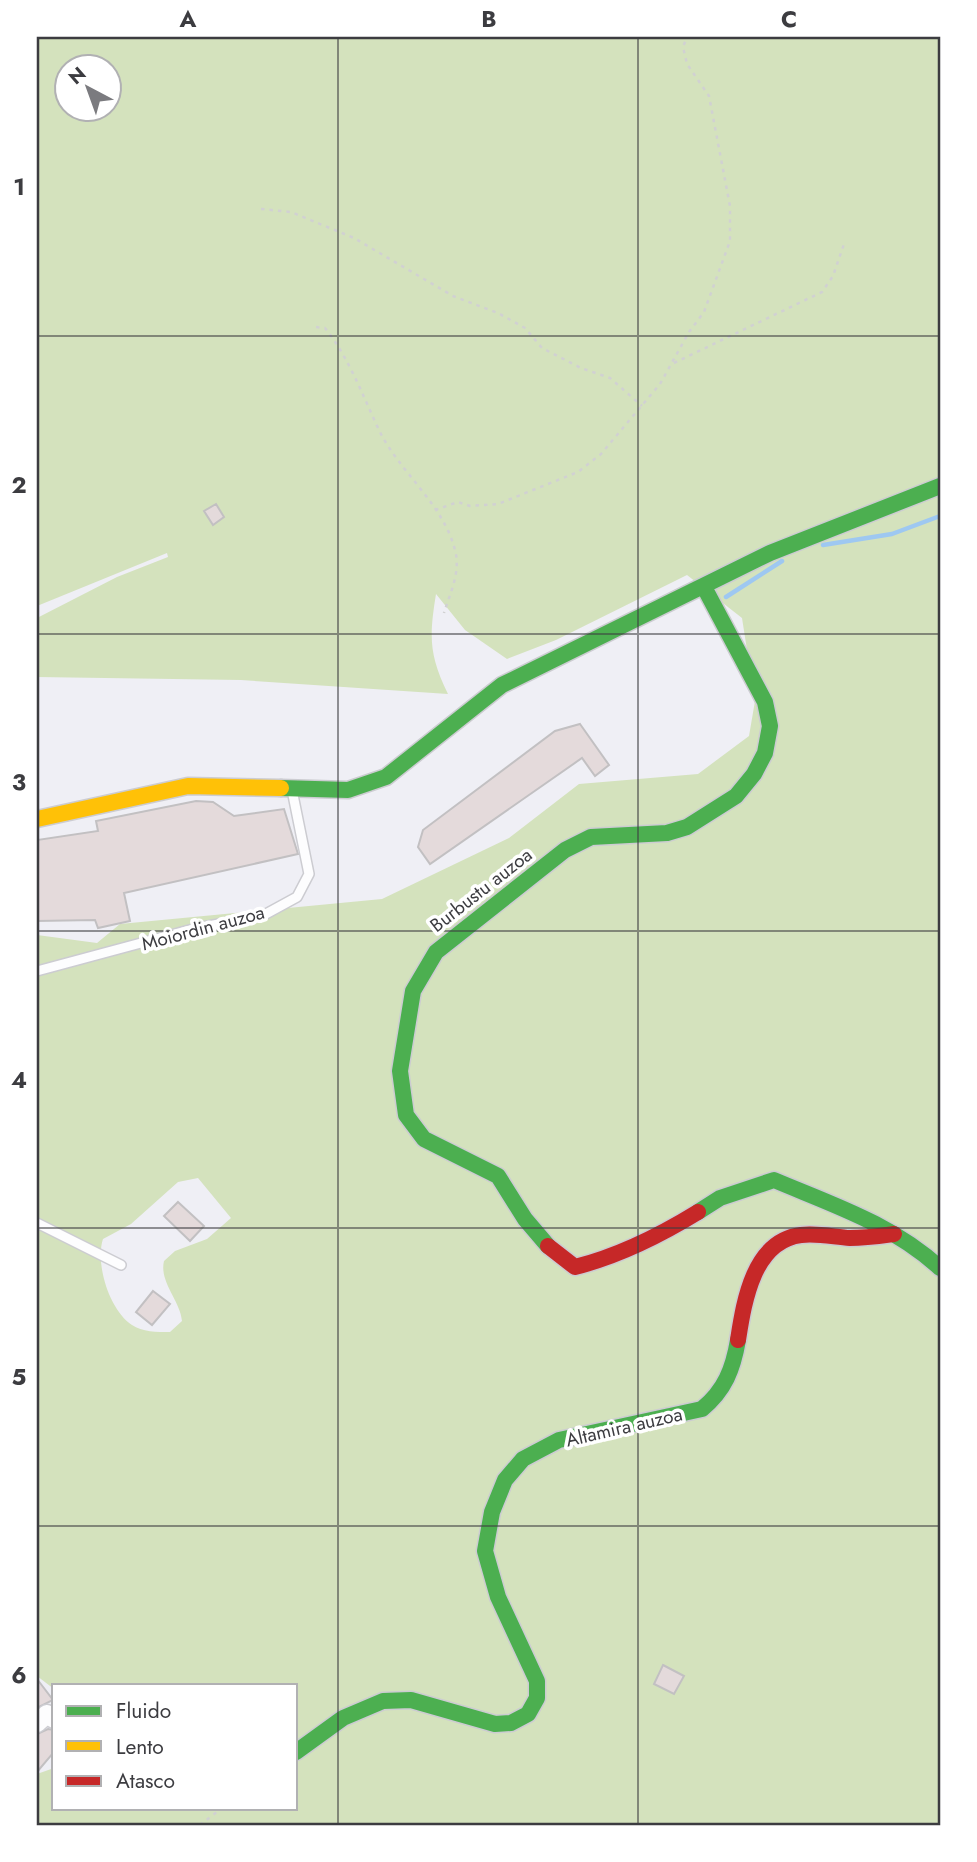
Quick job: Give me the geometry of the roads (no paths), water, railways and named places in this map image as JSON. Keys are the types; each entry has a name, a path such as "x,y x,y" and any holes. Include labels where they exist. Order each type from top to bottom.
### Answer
{"street":[{"path":"37,819 188,786 348,790 386,777 502,685 770,552 940,486"},
{"name":"Burbustu auzoa","path":"704,587 765,702 770,726 765,753 754,774 736,796 687,827 667,833 591,837 565,850 436,952 413,991 400,1071 406,1115 424,1139 498,1176 525,1219 556,1255 575,1267 600,1261 660,1236 720,1198 774,1180 895,1234 928,1255 940,1268"},
{"name":"Altamira auzoa","path":"298,1751 338,1722 374,1703 398,1699 431,1705 451,1715 504,1724 525,1717 535,1705 538,1683 488,1572 485,1541 497,1499 510,1472 540,1449 568,1437 702,1409 721,1392 731,1368 753,1272 771,1250 792,1236 827,1233 855,1238 895,1234"},
{"path":"37,1723 47,1714 52,1718"}],"lane":[{"name":"Moiordin auzoa","path":"37,971 193,929 264,915 297,897 309,874 291,788"},
{"path":"37,1223 121,1265"}],"waterway":[{"path":"823,545 892,534 940,516"},
{"path":"726,597 782,561"}]}
